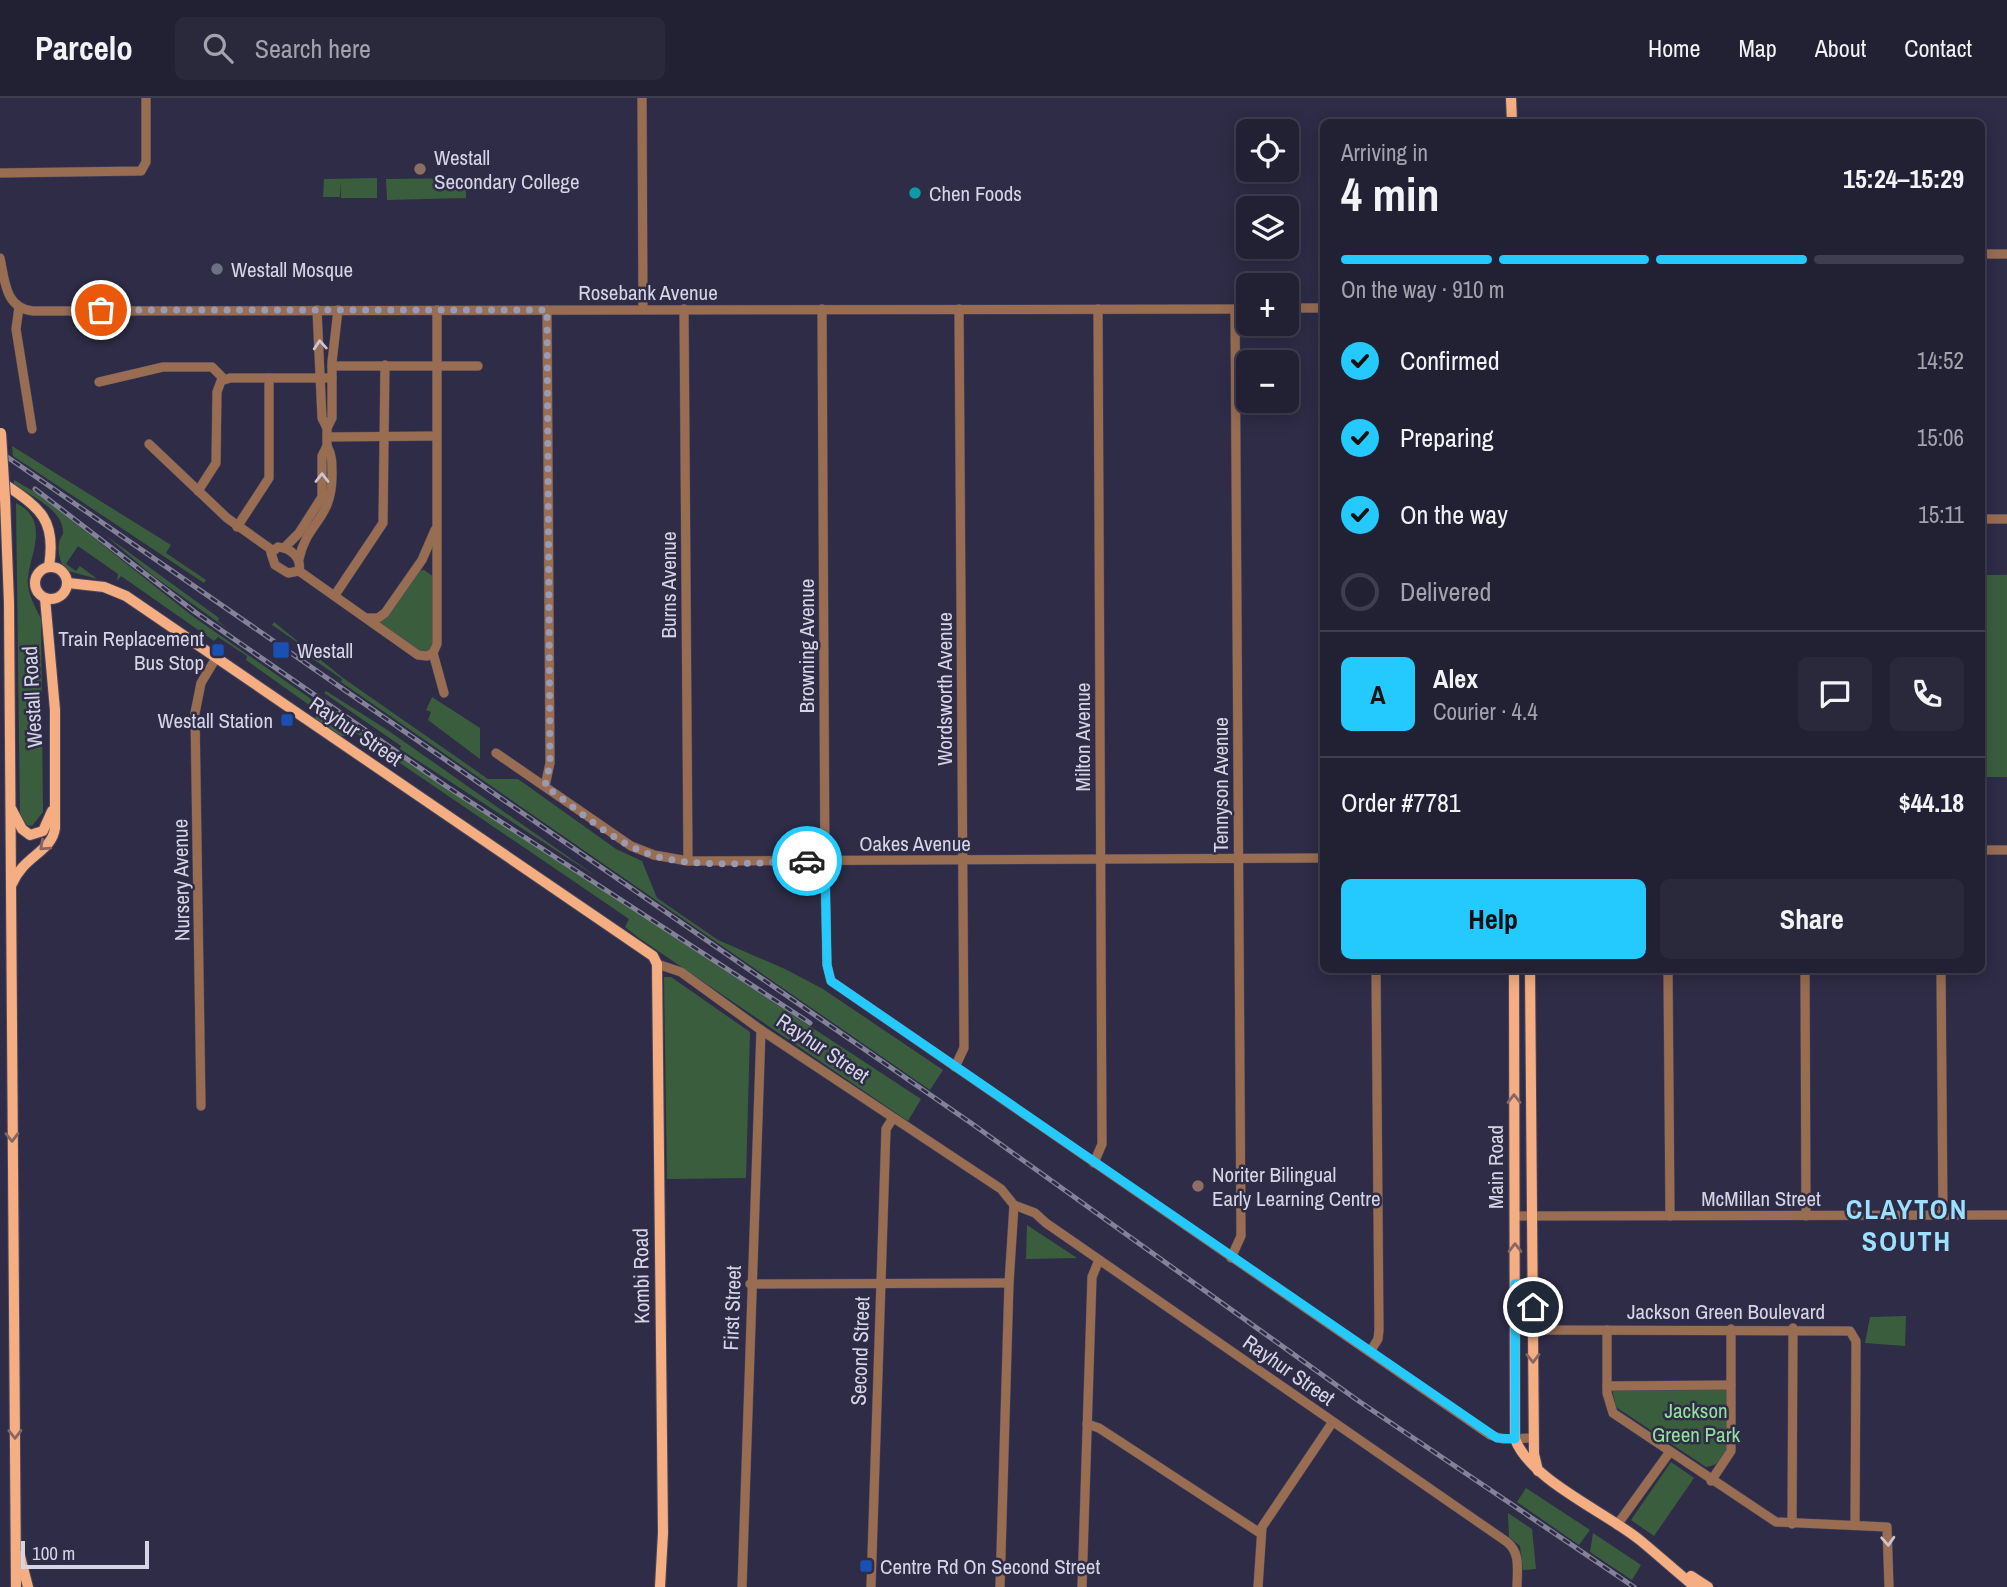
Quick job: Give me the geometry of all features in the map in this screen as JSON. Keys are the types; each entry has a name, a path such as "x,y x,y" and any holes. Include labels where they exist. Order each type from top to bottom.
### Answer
{"main road":[{"path":"1511,98 1511,119"},
{"name":"Westall Road","path":"1,427 5,498 10,804 16,1587"},
{"path":"0,481 45,517 51,535 49,566"},
{"path":"49,566 62,570 68,583 60,596 45,598 37,591 35,581 39,572 49,566"},
{"name":"Rayhur Street","path":"68,583 104,587 126,596 646,951 657,964"},
{"name":"Westall Road","path":"45,598 55,710 55,794"},
{"path":"10,804 22,829 36,835 43,831 49,821 55,794"},
{"path":"10,889 23,863 44,848 54,835 55,794"},
{"name":"Kombi Road","path":"657,964 663,1533 660,1587"},
{"name":"Main Road","path":"1514,973 1515,1439"},
{"name":"Main Road","path":"1530,973 1534,1438 1538,1471"},
{"path":"1514,1049 1531,1049"},
{"path":"1515,1284 1532,1283"},
{"path":"1515,1439 1522,1455 1538,1471 1708,1587"},
{"path":"16,1536 28,1587"},
{"path":"1645,1545 1695,1587"}],"street":[{"path":"0,173 132,173 144,169 146,98"},
{"path":"642,98 643,309"},
{"path":"1985,254 2007,254"},
{"path":"0,258 9,296 19,307 16,329 32,429"},
{"name":"Rosebank Avenue","path":"19,307 33,311 1235,309"},
{"path":"1299,308 1320,308"},
{"name":"Burns Avenue","path":"684,309 688,861"},
{"name":"Browning Avenue","path":"822,309 827,965 831,981 955,1067"},
{"name":"Wordsworth Avenue","path":"955,1067 964,1048 959,309"},
{"name":"Milton Avenue","path":"1094,1163 1102,1144 1097,309"},
{"name":"Tennyson Avenue","path":"1231,1258 1241,1236 1235,309"},
{"path":"149,444 237,527 272,551 284,548 299,533 322,499 322,456 332,418 317,310"},
{"path":"327,378 332,366 338,310"},
{"path":"437,310 437,644 433,653 444,693"},
{"path":"545,786 550,764 547,310"},
{"path":"335,595 383,523 385,365"},
{"path":"99,382 168,366 212,367 224,379 327,378"},
{"path":"332,366 478,366"},
{"path":"237,527 269,478 269,378"},
{"path":"198,491 216,463 217,392 224,379"},
{"path":"327,437 436,436"},
{"path":"299,571 304,541 332,498 332,455 327,437"},
{"path":"1985,519 2007,519"},
{"path":"367,618 383,615 431,542 437,521"},
{"path":"284,548 299,559"},
{"path":"272,551 272,561 279,569 293,574 299,571"},
{"path":"416,568 428,568 437,573"},
{"path":"299,571 418,655 427,656 433,653"},
{"name":"Nursery Avenue","path":"201,1106 195,713 201,683 216,658"},
{"name":"Oakes Avenue","path":"496,753 631,846 654,855 688,861 1320,858"},
{"path":"1985,850 2007,850"},
{"name":"Rayhur Street","path":"657,964 681,972 761,1030 1001,1189 1014,1205 1043,1218 1046,1223 1332,1423 1514,1547 1517,1587"},
{"path":"1370,1352 1378,1339 1379,1330 1376,973"},
{"path":"1668,973 1670,1216"},
{"path":"1805,973 1806,1216"},
{"path":"1941,973 1943,1215"},
{"name":"First Street","path":"742,1587 750,1284 761,1030"},
{"path":"955,1067 1490,1435 1515,1439 1534,1438"},
{"name":"Second Street","path":"871,1587 886,1129 893,1118"},
{"path":"1000,1587 1009,1283 1014,1205"},
{"name":"McMillan Street","path":"1515,1216 2007,1215"},
{"path":"1082,1587 1092,1277 1099,1260"},
{"path":"750,1284 1009,1283"},
{"path":"1792,1524 1793,1328"},
{"name":"Jackson Green Boulevard","path":"1533,1330 1844,1328 1854,1335 1855,1524"},
{"path":"1711,1481 1731,1451 1731,1329"},
{"path":"1607,1330 1607,1386 1612,1413 1776,1522 1887,1527 1889,1587"},
{"path":"1607,1386 1731,1385"},
{"path":"1258,1587 1260,1533 1332,1423"},
{"path":"1087,1424 1099,1428 1260,1533"},
{"path":"1617,1525 1670,1453"}],"green space":[{"path":"377,178 377,198 341,198 341,181 340,197 323,197 324,179"},
{"path":"466,178 466,198 387,200 386,179"},
{"path":"12,446 171,545 166,553 206,580 204,583 13,456"},
{"path":"14,480 40,495 191,615 311,699 921,1099 908,1121 639,938 625,927 629,919 350,729 345,736 339,736 314,720 319,712 218,637 214,641 121,576 117,581 118,574 78,546 66,564 76,571 80,566 97,579 65,570 59,552 59,542 63,534 59,518 38,499 14,485"},
{"path":"16,503 33,518 36,527 28,588 41,619 43,812 32,826 26,825 20,815"},
{"path":"105,535 219,618 218,621 229,630 152,575"},
{"path":"424,570 434,577 434,648 423,654 375,620 417,571"},
{"path":"1985,575 2007,575 2007,777 1985,777"},
{"path":"274,622 308,650 272,625"},
{"path":"310,651 343,678 488,779 518,779 616,849 642,861 657,898 718,940 823,989 943,1070 930,1090 341,682 342,679 307,655"},
{"path":"326,691 386,729 600,879 400,749 401,746 324,693"},
{"path":"432,697 480,728 480,759 428,720 431,712 426,710"},
{"path":"664,977 671,977 750,1032 746,1178 667,1179"},
{"path":"1027,1225 1077,1258 1026,1259"},
{"path":"1906,1316 1905,1346 1865,1343 1870,1317"},
{"name":"Jackson Green Park","path":"1612,1389 1727,1389 1729,1423 1727,1447 1723,1457 1716,1464 1706,1467 1616,1407"},
{"path":"1671,1462 1694,1478 1654,1536 1631,1520"},
{"path":"1526,1488 1590,1530 1579,1545 1517,1502"},
{"path":"1508,1513 1532,1529 1536,1569 1523,1570 1520,1546 1509,1537"},
{"path":"1593,1533 1641,1565 1632,1580 1590,1552"}],"railway":[{"path":"0,452 971,1123 1360,1402 1634,1587"},
{"path":"35,489 195,612 446,786 810,1023"}],"way so far":[{"path":"101,310 547,310 550,764 545,786 631,846 654,855 697,862 807,861"}],"place":[{"name":"Westall Secondary College","path":"420,169"},
{"name":"Chen Foods","path":"915,193"},
{"name":"Westall Mosque","path":"217,269"},
{"name":"Train Replacement Bus Stop","path":"218,650"},
{"name":"Westall","path":"281,650"},
{"name":"Westall Station","path":"287,720"},
{"name":"Noriter Bilingual Early Learning Centre","path":"1198,1186"},
{"name":"Centre Rd On Second Street","path":"866,1566"}],"district":[{"name":"CLAYTON SOUTH","path":"1907,1225"}],"route":[{"path":"807,861 825,861 827,974 831,981 1219,1250 1497,1438 1515,1439 1515,1284 1532,1283 1533,1307"}]}
